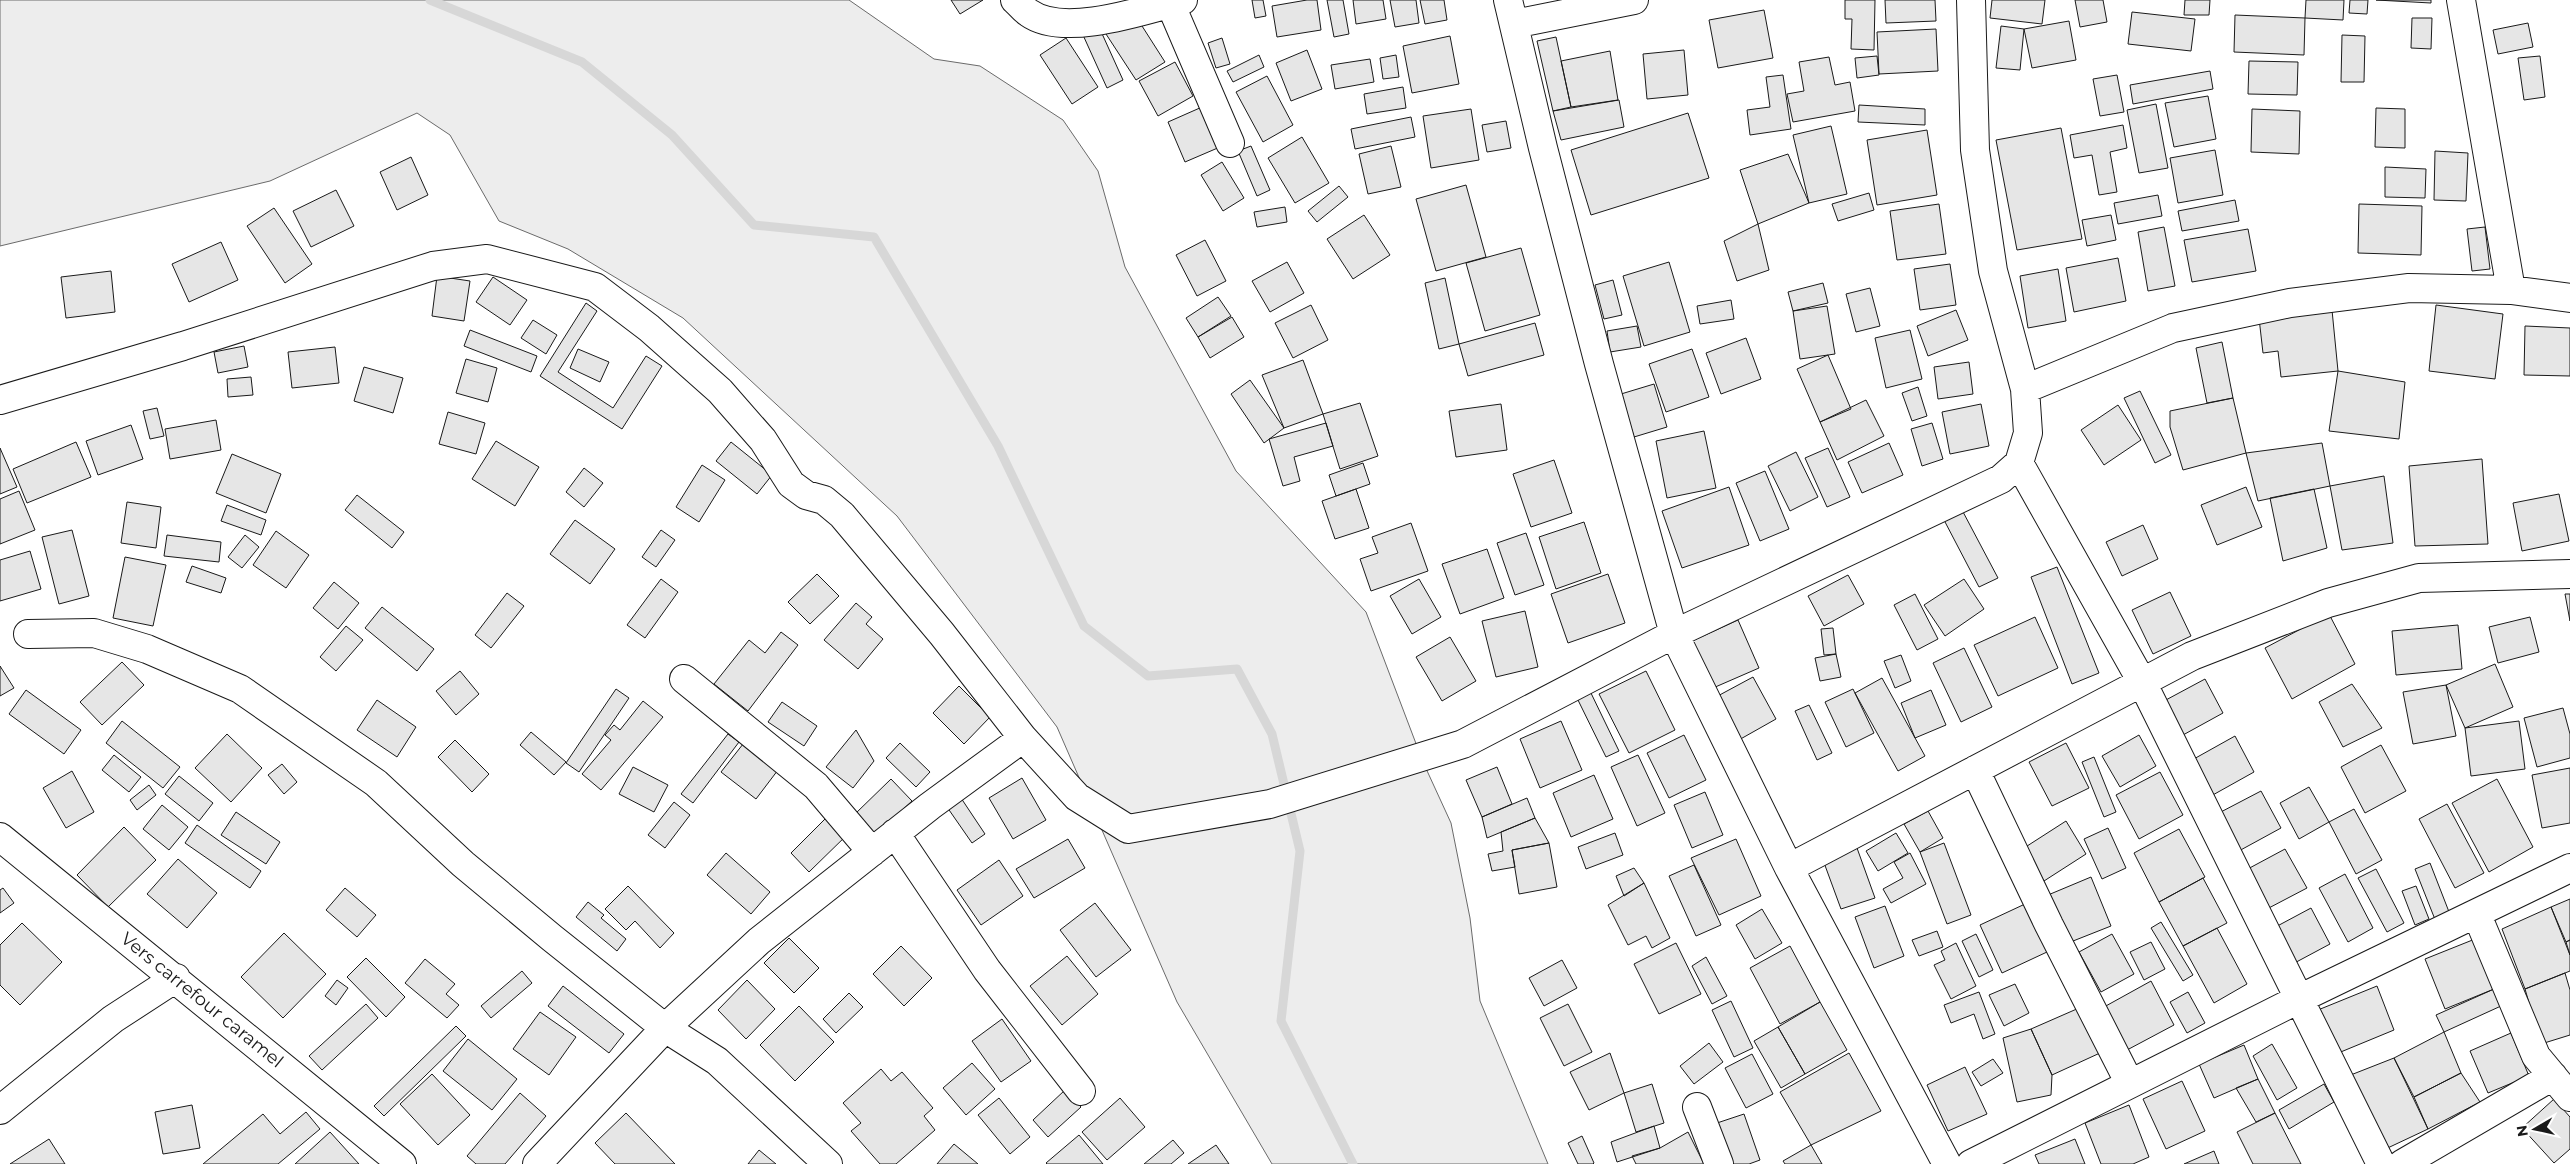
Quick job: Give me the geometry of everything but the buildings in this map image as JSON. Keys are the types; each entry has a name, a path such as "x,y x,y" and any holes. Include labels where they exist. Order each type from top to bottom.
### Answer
{"street":[{"path":"1015,0 1030,14 1061,23 1087,23 1176,2 1230,143"},
{"path":"1634,0 1511,12 1543,148 1598,364 1674,634 1789,868 1947,1164"},
{"path":"0,400 183,346 433,266 487,259 595,287 649,328 720,391 763,440 792,484 806,495 824,500 842,515 942,634 1023,738 1077,798 1128,829 1270,804 1463,744 1674,634 2001,479 2019,463 2028,433 2025,389 1993,271 1974,150 1971,0"},
{"path":"2461,0 2511,290"},
{"path":"2025,389 2174,328 2290,303 2409,288 2511,290 2570,298"},
{"path":"2019,463 2142,682 2381,1164"},
{"path":"1789,868 2192,656 2310,610 2419,578 2570,574"},
{"path":"28,634 94,633 147,649 240,690 376,783 463,864 665,1028 718,1061 828,1164"},
{"path":"684,679 816,786 872,852"},
{"path":"537,1164 665,1028 759,941 895,833 1023,738"},
{"path":"1975,770 2130,1084"},
{"path":"895,833 987,970 1081,1091"},
{"name":"Vers carrefour caramel","path":"0,837 176,978 402,1164"},
{"path":"1971,1164 2300,999 2477,915 2570,868"},
{"path":"2477,915 2536,1056 2570,1097"},
{"path":"0,1110 113,1019 176,978"},
{"path":"2402,1164 2553,1076"},
{"path":"1696,1107 1719,1164"}],"shaded area":[{"path":"0,0 849,0 934,59 980,66 1063,120 1098,171 1125,267 1236,471 1366,612 1423,762 1451,823 1470,918 1480,1001 1548,1164 1272,1164 1177,1002 1057,727 897,516 683,318 568,249 499,221 450,135 417,113 270,181 0,246"}],"waterway":[{"path":"430,0 582,62 672,135 754,225 874,237 998,446 1084,626 1148,676 1237,669 1272,734 1300,851 1281,1021 1353,1164"}]}
